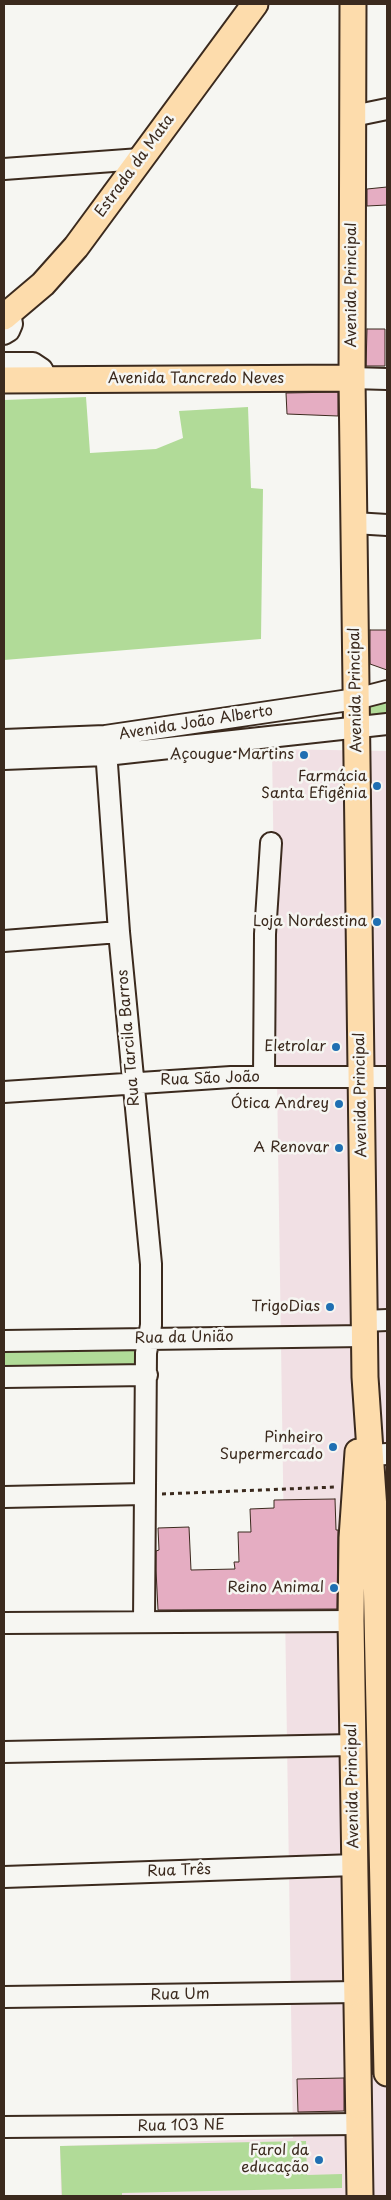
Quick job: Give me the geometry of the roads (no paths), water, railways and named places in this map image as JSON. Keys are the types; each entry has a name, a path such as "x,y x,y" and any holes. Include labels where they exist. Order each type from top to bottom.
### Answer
{"main road":[{"name":"Avenida Principal","path":"353,4 352,378 361,1077 372,1325 365,1377 355,1486 351,1621 360,2196"},
{"name":"Estrada da Mata","path":"6,321 76,247 247,7"},
{"name":"Avenida Tancredo Neves","path":"4,380 352,378"},
{"name":"Avenida Principal","path":"365,1377 379,1455 376,1524 383,1664 387,2072"},
{"path":"357,1992 374,1993 379,2000 381,2050 387,2072"}],"street":[{"path":"353,116 387,110"},
{"path":"4,169 140,159"},
{"path":"4,363 33,363 42,369 47,380"},
{"name":"Avenida Tancredo Neves","path":"352,378 387,379"},
{"path":"354,523 387,525"},
{"name":"Avenida João Alberto","path":"4,760 106,746 356,699 387,691"},
{"name":"Avenida João Alberto","path":"4,740 106,746 357,728 387,724"},
{"name":"Rua Tarcila Barros","path":"106,746 133,1082 151,1264 150,1339 146,1353 144,1622"},
{"path":"264,1077 265,934 271,843"},
{"path":"4,940 120,932"},
{"name":"Rua São João","path":"4,1092 133,1082 264,1077 387,1077"},
{"name":"Rua da União","path":"4,1341 150,1339 372,1325"},
{"path":"4,1377 147,1375"},
{"path":"4,1497 144,1494"},
{"path":"4,1623 351,1621"},
{"path":"4,1752 353,1745"},
{"name":"Rua Três","path":"4,1877 355,1865"},
{"name":"Rua Um","path":"4,1997 357,1992"},
{"name":"Rua 103 NE","path":"4,2127 359,2124"}],"place":[{"name":"Açougue Martins","path":"304,755"},
{"name":"Farmácia Santa Efigênia","path":"377,786"},
{"name":"Loja Nordestina","path":"377,922"},
{"name":"Eletrolar","path":"336,1047"},
{"name":"Ótica Andrey","path":"339,1104"},
{"name":"A Renovar","path":"339,1148"},
{"name":"TrigoDias","path":"330,1307"},
{"name":"Pinheiro Supermercado","path":"333,1447"},
{"name":"Reino Animal","path":"334,1588"},
{"name":"Farol da educação","path":"319,2160"}]}
